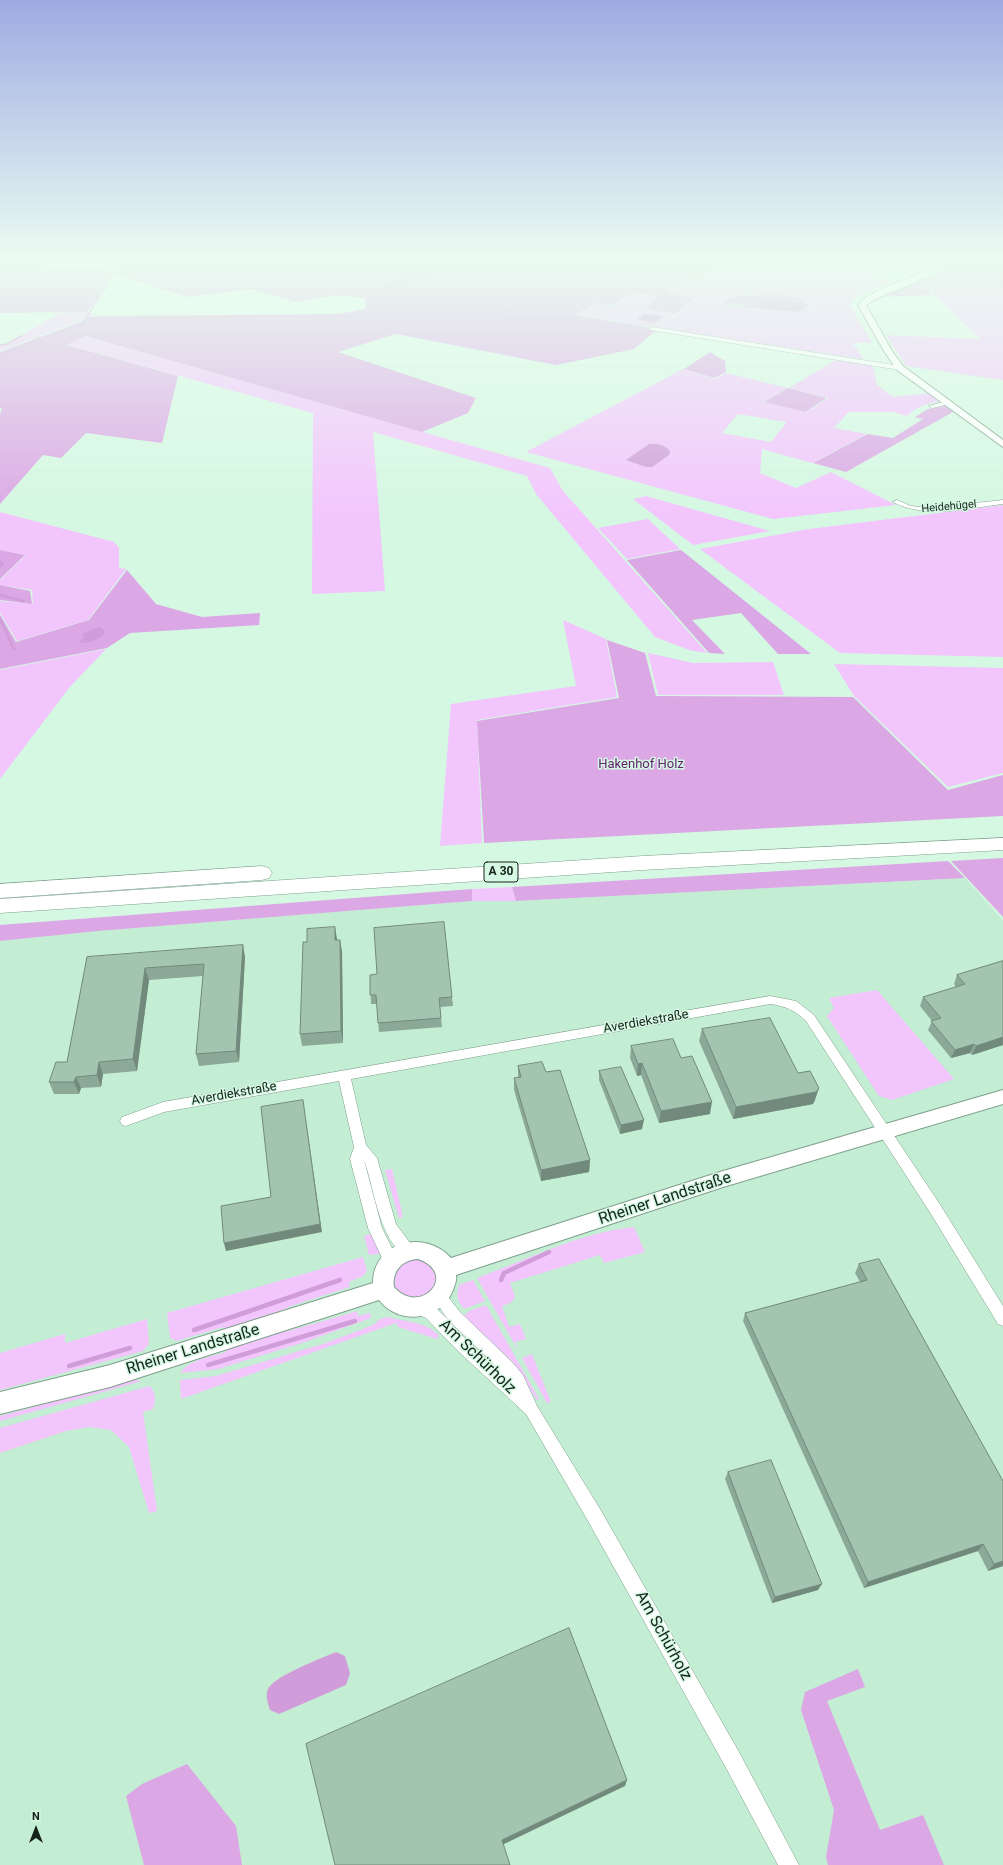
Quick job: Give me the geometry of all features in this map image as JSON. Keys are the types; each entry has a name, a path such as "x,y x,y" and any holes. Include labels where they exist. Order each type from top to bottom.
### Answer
{"highway":[{"name":"A 30","path":"0,891 623,851 1003,831"},
{"name":"A 30","path":"0,906 635,864 1003,844"}],"street":[{"path":"757,346 900,368"},
{"path":"885,346 900,368 1003,444"},
{"path":"932,406 947,403"},
{"name":"Heidehügel","path":"897,502 910,508 929,510 1003,502"},
{"name":"Averdiekstraße","path":"126,1121 163,1107 770,1000 797,1005 810,1018 884,1130"},
{"path":"344,1075 360,1147 357,1159 375,1228 387,1254 400,1255 427,1252 442,1262 446,1269 446,1287 441,1296 427,1306 408,1308 389,1298 384,1289 384,1274 400,1255 402,1245 390,1226 370,1158 360,1147"},
{"name":"Rheiner Landstraße","path":"446,1269 713,1182 884,1130 1003,1097"},
{"path":"884,1130 1003,1319"},
{"name":"Rheiner Landstraße","path":"0,1403 110,1376 384,1289"},
{"name":"Am Schürholz","path":"441,1296 444,1304 455,1318 508,1368 518,1380 532,1411 594,1515 732,1759 789,1865"},
{"name":"Am Schürholz","path":"419,1308 431,1313 464,1347 532,1411"}],"shaded area":[{"path":"0,346 13,346 0,351"},
{"path":"72,346 119,346 550,468 563,491 707,653 689,650 655,637 536,494 527,476 373,432 385,591 312,594 313,413"},
{"path":"778,346 855,346 863,359"},
{"path":"893,346 1003,346 1003,380 906,366"},
{"path":"836,360 873,366 877,385 893,397 929,393 940,401 926,404 907,416 893,412 849,412 834,428 867,434 812,463 762,449 760,473 796,488 831,472 896,505 773,519 526,452 683,369 715,379 726,373 787,388 763,402 806,412 829,398 789,388","holes":["738,414 786,422 771,442 722,433"]},
{"path":"649,444 658,444 666,447 670,451 669,455 652,467 646,467 626,460"},
{"path":"646,496 770,531 693,545 633,499"},
{"path":"1003,505 1003,657 840,653 700,549 809,529"},
{"path":"0,512 114,542 119,548 119,568 126,569 88,620 17,641 0,613 0,601 33,604 32,590 0,585 0,580 26,555 0,550"},
{"path":"648,519 680,549 627,559 598,528"},
{"path":"563,620 606,639 617,697 477,720 482,843 440,846 451,704 576,686"},
{"path":"99,627 102,628 105,633 100,638 94,641 81,643 79,641 84,638 82,634"},
{"path":"106,649 69,688 0,779 0,670"},
{"path":"648,653 693,663 773,662 784,695 658,695"},
{"path":"834,664 1003,668 1003,773 948,787 854,696"},
{"path":"965,878 1003,920 1003,1865 0,1865 0,941 98,931 472,901 516,901"},
{"path":"512,887 516,901 472,901 472,889"},
{"path":"877,990 954,1079 892,1100 879,1096 827,1016 834,1008 829,998"},
{"path":"392,1169 403,1217 399,1218 385,1170"},
{"path":"634,1227 645,1252 604,1263 600,1255 510,1283 515,1296 512,1302 502,1306 509,1327 520,1324 526,1339 515,1342 519,1352 477,1278 574,1241 614,1230"},
{"path":"371,1234 380,1254 369,1255 364,1236"},
{"path":"363,1257 367,1271 363,1276 349,1282 350,1287 294,1305 254,1322 224,1331 223,1327 177,1341 170,1338 167,1313"},
{"path":"414,1257 426,1260 433,1266 436,1280 433,1290 430,1293 415,1299 409,1299 392,1287 395,1267"},
{"path":"473,1280 485,1301 464,1309 458,1298 459,1285"},
{"path":"486,1305 539,1399 537,1400 523,1379 464,1316 469,1311"},
{"path":"357,1311 358,1316 370,1313 371,1318 305,1342 218,1369 181,1373 188,1365 226,1352 226,1348"},
{"path":"387,1317 421,1324 439,1335 437,1339 398,1327 396,1323 181,1399 180,1380 216,1376 326,1343 373,1325 380,1319"},
{"path":"147,1319 149,1344 143,1351 0,1390 0,1353 65,1334 65,1343"},
{"path":"532,1354 551,1402 547,1403 522,1358"},
{"path":"134,1380 142,1381 0,1421 0,1416"},
{"path":"150,1386 155,1399 153,1409 143,1412 157,1511 149,1513 129,1447 111,1430 89,1427 66,1431 0,1453 0,1428"},
{"path":"336,1652 345,1656 350,1673 346,1685 279,1714 270,1710 267,1694 268,1689 272,1684 288,1673"}],"green space":[{"path":"16,346 71,346 178,376 162,443 86,433 61,458 43,455 0,504 0,414 2,409 0,408 0,352"},
{"path":"120,346 357,346 338,352 476,398 468,413 422,432"},
{"path":"458,346 638,346 634,349 556,365"},
{"path":"710,352 725,361 726,372 714,378 684,369"},
{"path":"788,388 827,398 805,412 764,402"},
{"path":"945,406 953,412 846,472 813,463 868,434 893,438 923,419 915,417 928,409"},
{"path":"0,550 25,555 0,579"},
{"path":"681,550 811,654 778,654 741,613 692,620 725,654 709,653 627,560"},
{"path":"127,570 156,604 202,617 260,613 259,625 130,633 107,648 0,669 0,615 16,642 89,620"},
{"path":"0,585 30,591 32,604 0,600"},
{"name":"Hakenhof Holz","path":"607,640 645,653 656,696 853,697 948,790 1003,775 1003,816 484,843 477,721 619,698"},
{"path":"1003,858 1003,917 951,861"},
{"path":"948,861 965,878 516,901 512,887"},
{"path":"472,889 472,901 98,931 0,941 0,925"},
{"path":"858,1669 865,1687 827,1701 880,1830 923,1815 944,1865 828,1865 826,1857 834,1810 801,1710 805,1692"},
{"path":"187,1764 236,1826 242,1865 144,1865 126,1796 142,1784"}],"building":[{"path":"444,922 452,997 439,998 441,1018 378,1023 376,995 370,995 370,975 377,974 374,928"},
{"path":"335,927 335,940 340,940 341,1031 300,1034 303,942 307,942 307,929"},
{"path":"243,945 236,1051 196,1054 204,964 145,968 133,1059 99,1062 97,1075 76,1077 74,1082 49,1082 56,1062 67,1062 87,957"},
{"path":"1003,961 1003,1037 976,1046 974,1044 955,1050 931,1021 941,1018 923,997 965,984 957,975"},
{"path":"770,1018 798,1073 810,1071 819,1088 816,1092 736,1107 702,1029"},
{"path":"673,1039 681,1058 692,1056 712,1102 661,1111 642,1063 638,1064 631,1046"},
{"path":"542,1062 546,1072 560,1070 590,1160 541,1170 514,1078 521,1077 518,1066"},
{"path":"621,1067 644,1120 621,1125 599,1071"},
{"path":"303,1100 320,1224 224,1243 221,1206 271,1197 261,1107"},
{"path":"879,1259 1003,1481 1003,1561 994,1564 983,1544 868,1582 745,1313 867,1280 859,1264"},
{"path":"771,1460 822,1584 775,1597 728,1472"},
{"path":"569,1628 627,1780 502,1840 510,1865 335,1865 306,1744"}],"waterway":[{"path":"0,355 24,346"},
{"path":"0,561 3,564 0,566"},
{"path":"0,595 23,601"},
{"path":"0,618 14,649"},
{"path":"501,1280 504,1273 549,1252"},
{"path":"194,1330 340,1280"},
{"path":"208,1365 355,1321"},
{"path":"69,1366 130,1348"}]}
